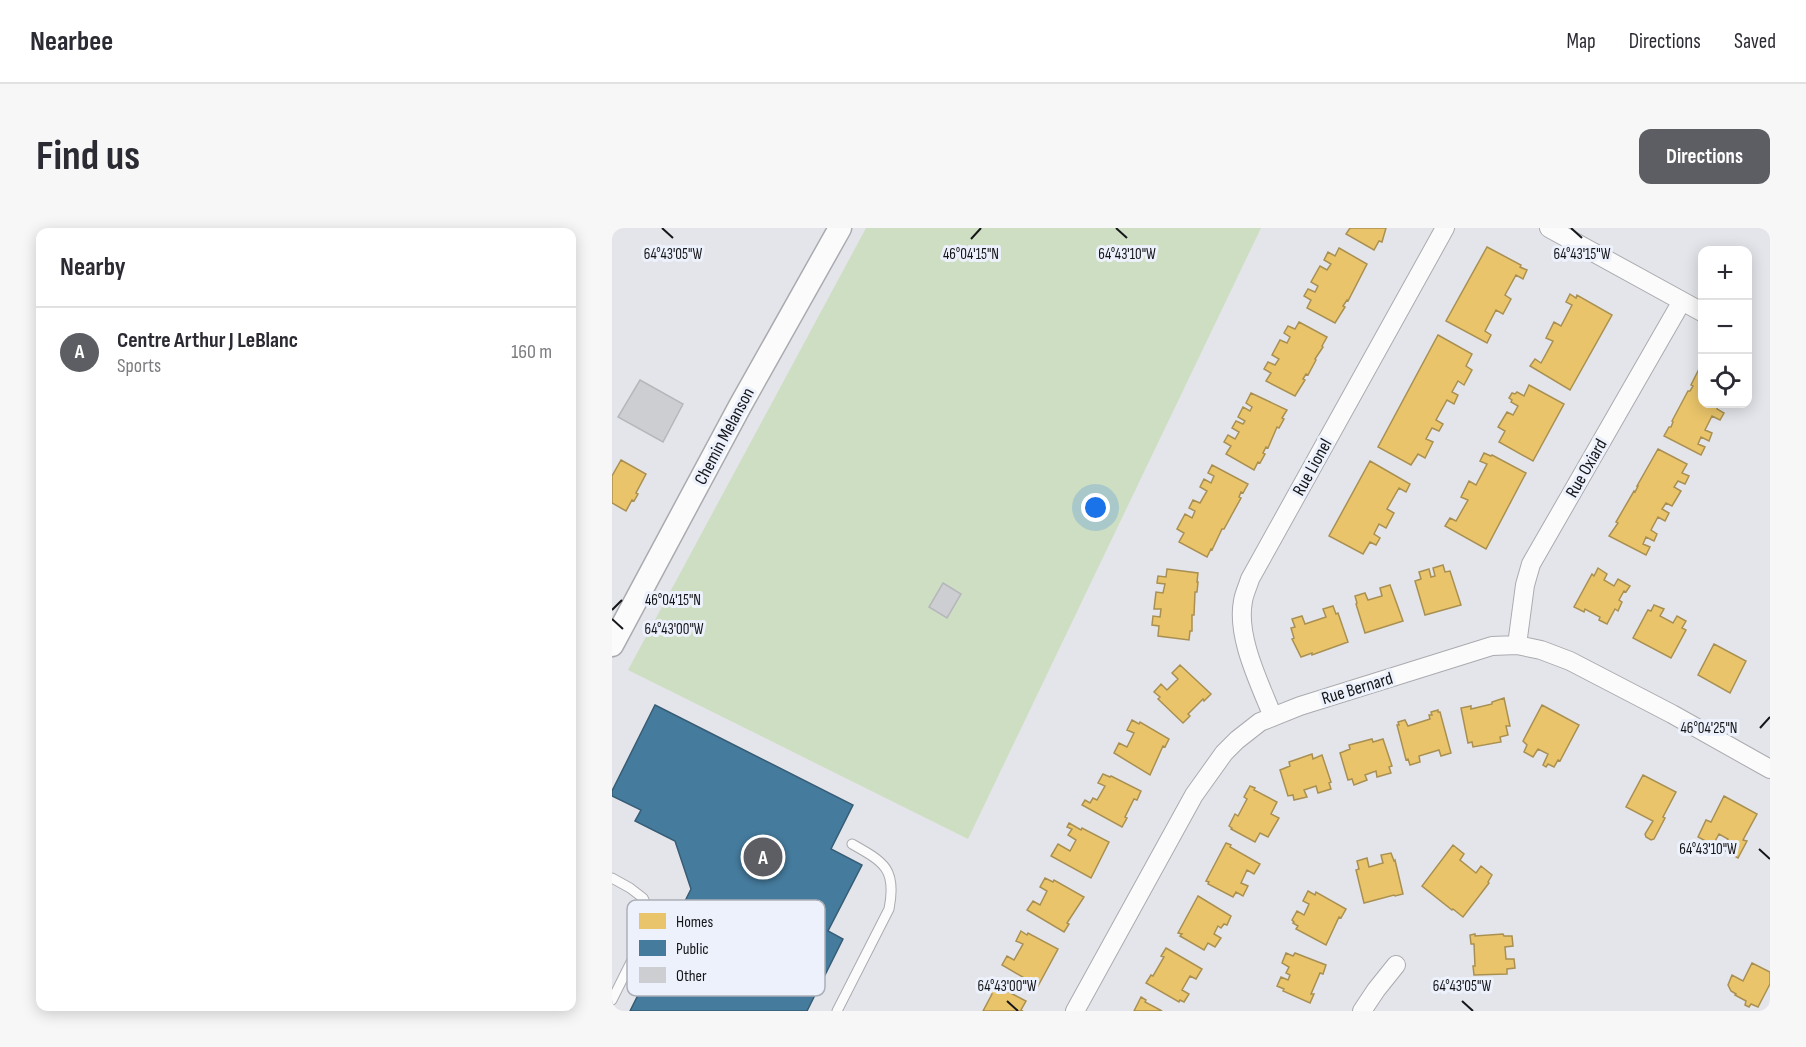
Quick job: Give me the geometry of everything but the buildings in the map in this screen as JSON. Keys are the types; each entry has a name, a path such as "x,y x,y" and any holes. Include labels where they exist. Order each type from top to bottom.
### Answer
{"street":[{"name":"Chemin Melanson","path":"612,645 740,406 840,228"},
{"name":"Rue Lionel","path":"1273,717 1244,637 1243,601 1250,579 1445,228"},
{"path":"1549,228 1698,310"},
{"name":"Rue Oxiard","path":"1517,645 1525,585 1531,564 1682,301"},
{"name":"Rue Bernard","path":"1075,1011 1206,777 1224,753 1260,722 1300,706 1492,646 1517,645 1541,650 1570,661 1672,714 1770,769"},
{"path":"1362,1011 1396,965"}],"lane":[{"path":"837,1011 889,909 893,891 889,871 877,858 852,844"},
{"path":"612,879 630,888 644,900"},
{"path":"612,1000 627,970"}],"green space":[{"path":"866,228 1261,228 968,839 628,670"}],"place":[{"name":"Centre Arthur J LeBlanc","path":"763,857"}]}
